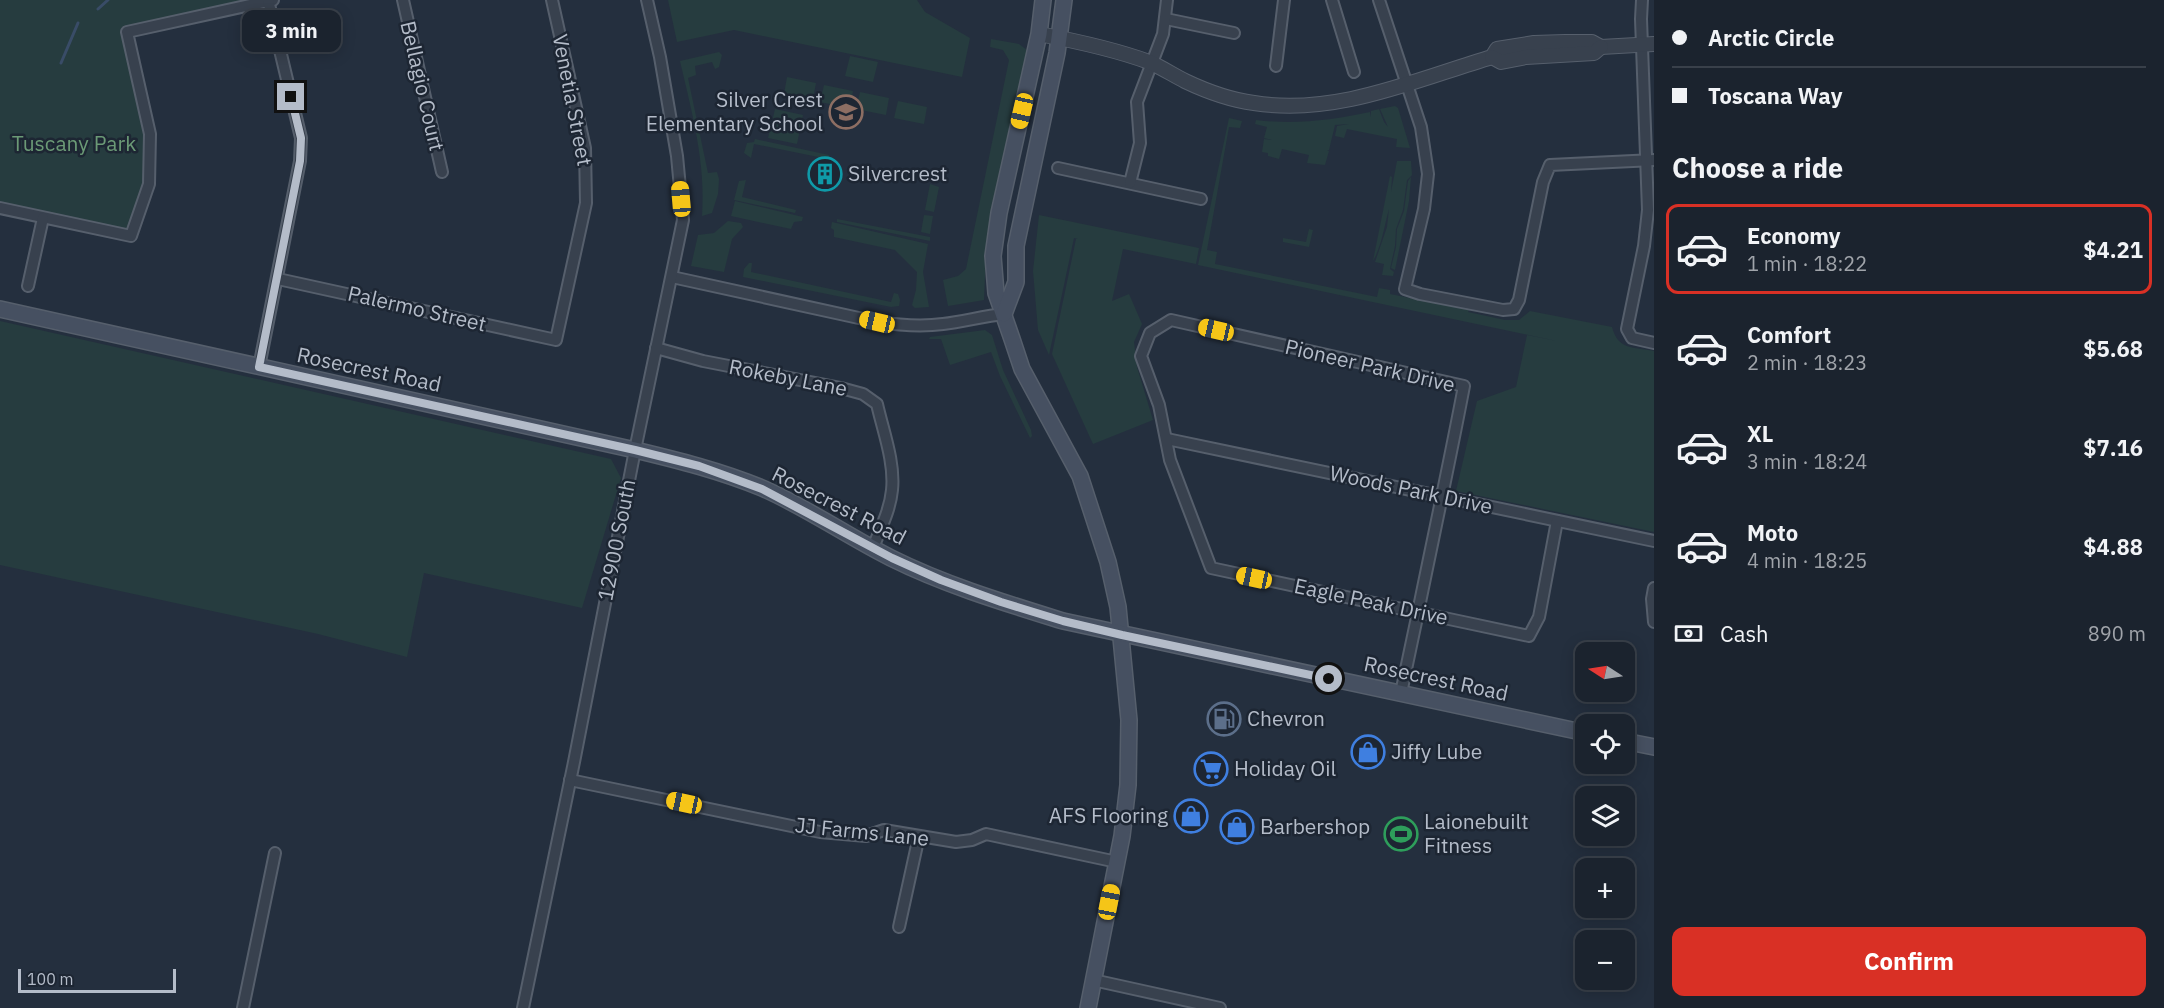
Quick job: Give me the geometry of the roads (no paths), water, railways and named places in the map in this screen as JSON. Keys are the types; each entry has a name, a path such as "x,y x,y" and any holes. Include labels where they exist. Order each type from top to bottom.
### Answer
{"main road":[{"path":"1043,0 1039,34 999,213 993,256 996,293 1022,369 1080,476 1108,562 1122,635 1129,720 1128,785 1117,862 1088,1008"},
{"path":"1004,315 1016,282 1016,246 1059,38 1064,0"},
{"name":"Rosecrest Road","path":"0,309 699,466 762,489 873,548 941,580 1063,621 1575,731"},
{"path":"1635,743 1654,747"}],"street":[{"path":"0,208 131,236 149,184 150,134 128,32 270,0 301,138 300,161 259,367"},
{"name":"Bellagio Court","path":"403,0 442,172"},
{"name":"Venetia Street","path":"552,0 585,148 586,203 556,340"},
{"name":"12900 South","path":"523,1008 683,220 677,156 660,57 647,0"},
{"path":"1130,183 1140,143 1137,102 1163,34 1167,0"},
{"path":"1275,66 1284,0"},
{"path":"1332,0 1354,72"},
{"path":"1379,0 1421,128 1428,174 1424,209 1405,289 1503,310 1514,309 1519,300 1543,182 1550,165 1650,160"},
{"path":"1642,0 1648,44 1650,160 1647,227 1628,322 1628,333 1637,340 1654,344"},
{"path":"1166,18 1234,33"},
{"path":"1039,34 1122,52 1152,63 1187,82 1215,93 1252,103 1289,107 1324,105 1372,94 1492,57 1501,62 1526,57 1594,53 1601,47 1648,44"},
{"path":"1058,168 1201,199"},
{"path":"28,286 43,218"},
{"path":"672,277 877,322 902,325 943,324 1004,315"},
{"name":"Palermo Street","path":"278,279 556,340"},
{"name":"Pioneer Park Drive","path":"1150,333 1171,320 1464,386 1401,693"},
{"name":"Eagle Peak Drive","path":"1150,333 1141,356 1159,405 1170,460 1211,568 1529,636 1539,617 1557,521"},
{"name":"Rokeby Lane","path":"656,348 703,361 841,388 863,394 877,404 889,457 892,489 886,515 873,548"},
{"name":"Woods Park Drive","path":"1167,439 1654,541"},
{"path":"1654,588 1652,599 1654,622"},
{"name":"JJ Farms Lane","path":"570,780 820,832 866,836 884,830 956,842 972,840 986,834 1117,862"},
{"path":"899,927 919,836"},
{"path":"243,1008 275,853"},
{"path":"1093,980 1220,1008"}],"waterway":[{"path":"98,9 108,0"},
{"path":"61,63 78,23"}],"place":[{"name":"Silver Crest Elementary School","path":"846,112"},
{"name":"Silvercrest","path":"825,174"},
{"name":"Chevron","path":"1224,719"},
{"name":"Jiffy Lube","path":"1368,752"},
{"name":"Holiday Oil","path":"1211,769"},
{"name":"AFS Flooring","path":"1191,816"},
{"name":"Barbershop","path":"1237,827"},
{"name":"Laionebuilt Fitness","path":"1401,834"}],"park label":[{"name":"Tuscany Park","path":"74,144"}]}
